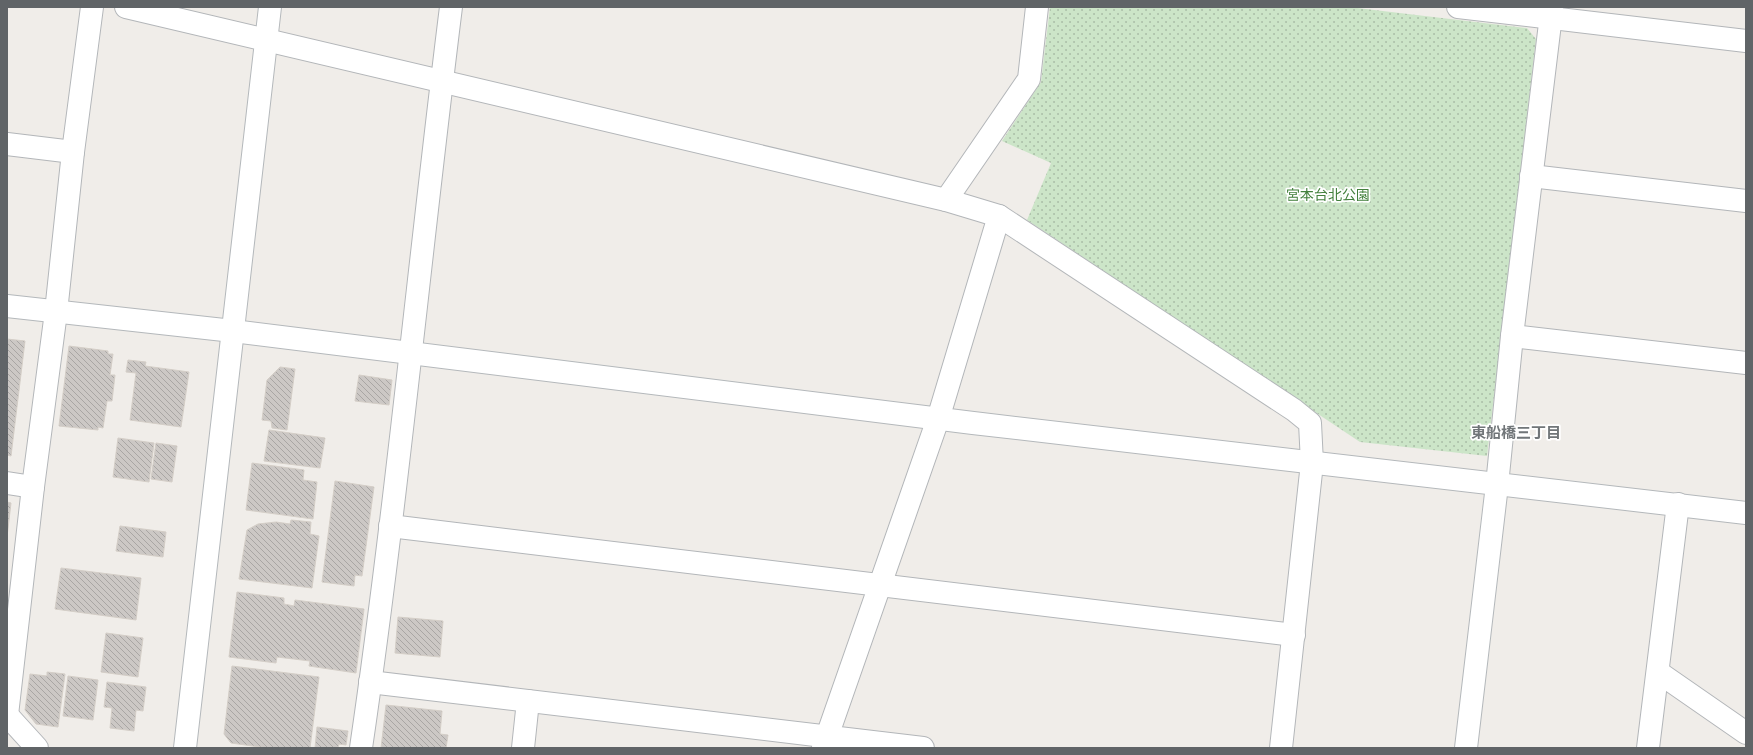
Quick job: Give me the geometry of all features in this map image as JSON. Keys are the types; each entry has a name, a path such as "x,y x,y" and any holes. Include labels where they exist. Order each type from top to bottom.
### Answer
{"street":[{"path":"37,748 7,715 11,638 56,312 73,152 92,7"},
{"path":"126,7 946,200 999,216 1294,410 1310,423 1312,463 1281,748"},
{"path":"186,748 270,7"},
{"path":"361,748 411,354 451,7"},
{"path":"946,200 1029,79 1037,7"},
{"path":"1458,7 1551,12 1746,41"},
{"path":"1466,748 1497,485 1512,336 1551,12"},
{"path":"7,144 73,152"},
{"path":"1532,176 1746,201"},
{"path":"825,742 938,419 999,216"},
{"path":"7,306 233,331 938,419 1746,513"},
{"path":"1512,336 1746,364"},
{"path":"7,483 33,486"},
{"path":"1648,748 1678,504"},
{"path":"390,526 1294,635"},
{"path":"1658,672 1746,733"},
{"path":"370,682 528,701 825,742 923,748"},
{"path":"523,748 528,701"}],"green space":[{"name":"宮本台北公園","path":"1050,7 1349,7 1527,28 1536,39 1487,456 1360,442 1027,220 1051,163 1002,141 1041,82"}],"building":[{"path":"7,339 25,341 11,456 7,455"},
{"path":"69,346 108,351 108,354 113,354 110,375 115,375 112,401 107,401 103,428 98,427 98,430 59,426"},
{"path":"128,360 146,362 145,366 189,372 181,427 130,420 136,373 126,372"},
{"path":"280,367 295,369 287,430 272,428 271,421 262,420 267,380"},
{"path":"359,375 392,380 389,405 355,401"},
{"path":"269,430 325,438 320,468 264,461"},
{"path":"118,438 154,443 149,482 113,477"},
{"path":"156,443 177,446 172,482 151,479"},
{"path":"252,463 304,470 303,480 317,482 313,519 246,510"},
{"path":"335,481 374,487 362,576 355,575 354,586 322,582"},
{"path":"7,502 11,503 7,537"},
{"path":"291,520 311,522 310,534 319,536 312,588 239,579 247,530 258,524 276,522 290,524"},
{"path":"120,526 166,532 163,557 116,551"},
{"path":"61,568 141,578 136,620 55,609"},
{"path":"237,592 284,598 284,604 294,606 295,600 364,609 356,673 309,666 310,661 277,657 276,663 229,657"},
{"path":"398,617 443,621 440,657 395,653"},
{"path":"106,633 143,638 138,677 101,672"},
{"path":"232,666 319,677 310,748 267,748 231,743 224,734"},
{"path":"47,672 65,674 58,727 36,724 25,710 30,674 47,676"},
{"path":"68,676 98,680 93,720 63,716"},
{"path":"107,682 146,687 143,711 136,710 134,731 110,728 112,708 104,707"},
{"path":"386,705 442,711 440,734 448,735 446,748 381,748"},
{"path":"317,727 348,731 346,745 339,744 338,748 315,748"}],"district":[{"name":"東船橋三丁目","path":"1516,432"}]}
